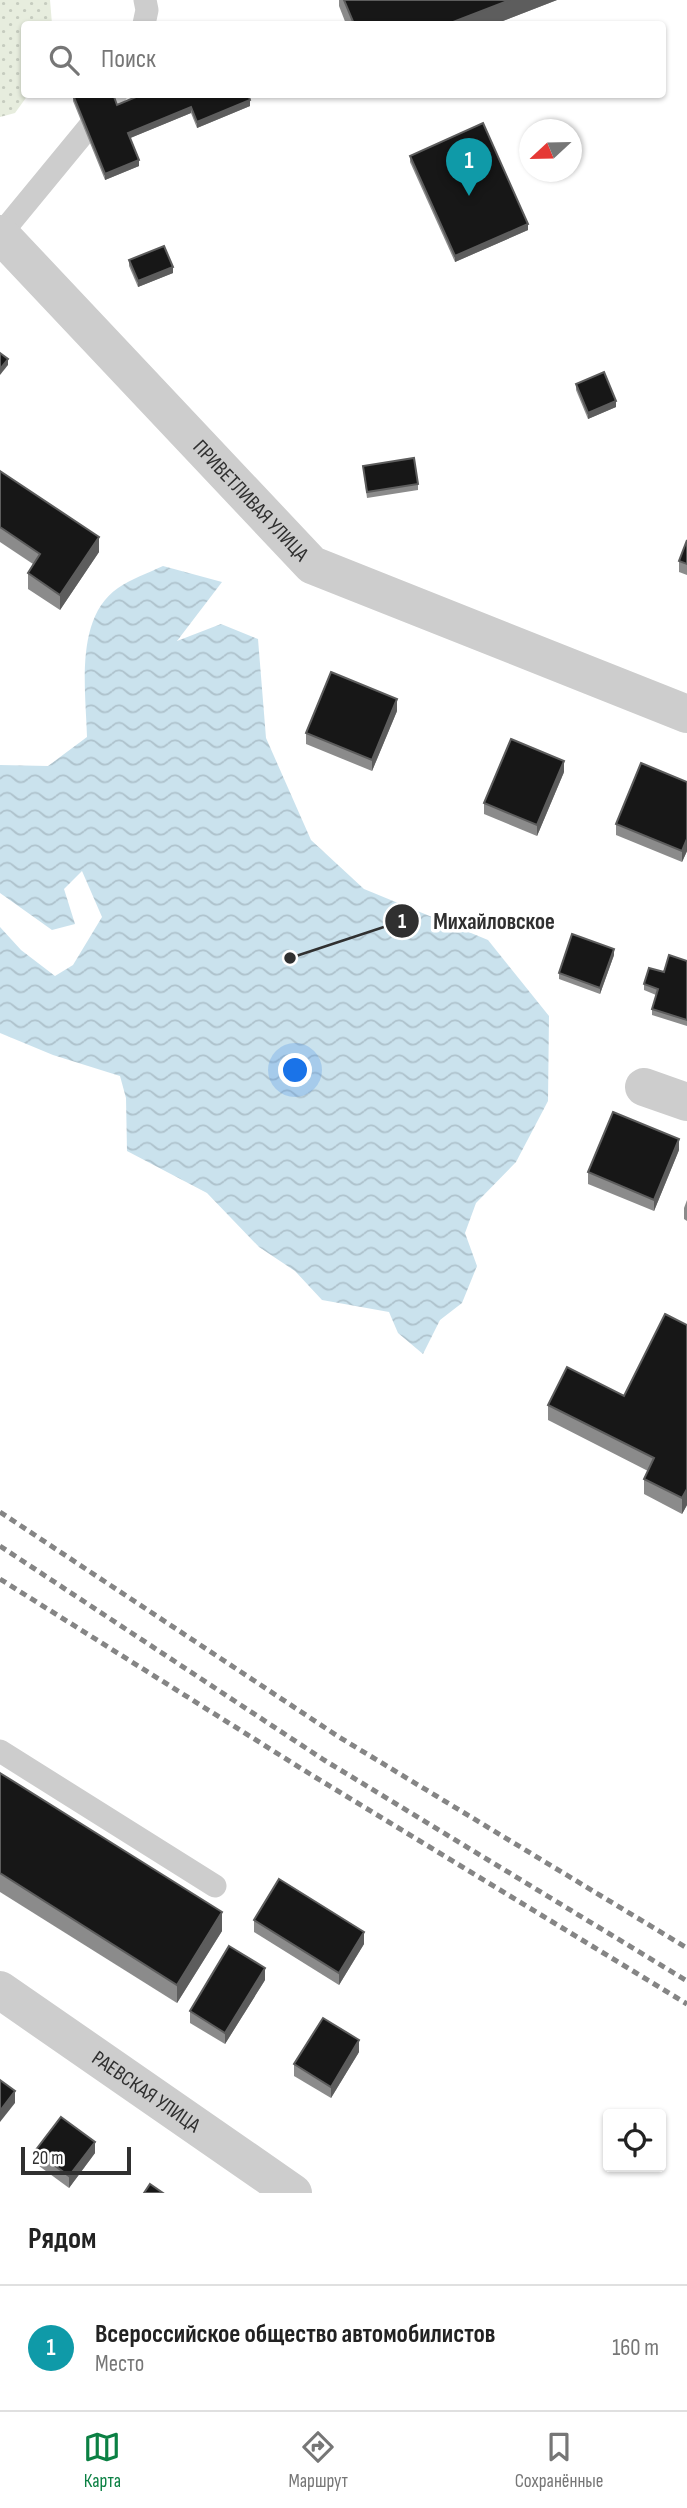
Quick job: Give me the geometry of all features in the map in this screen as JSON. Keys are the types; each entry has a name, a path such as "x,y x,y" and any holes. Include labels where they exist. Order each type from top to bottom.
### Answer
{"street":[{"name":"ПРИВЕТЛИВАЯ УЛИЦА","path":"0,234 312,565 687,714"},
{"path":"644,1087 687,1102"},
{"name":"РАЕВСКАЯ УЛИЦА","path":"0,1990 293,2193"}],"lane":[{"path":"145,0 147,10 145,21"},
{"path":"0,234 113,98"},
{"path":"0,1751 215,1886"}],"green space":[{"path":"0,0 50,0 52,21 21,21 21,98 26,98 15,113 0,117"}],"water":[{"path":"163,566 222,582 177,641 221,624 258,639 266,738 311,840 364,889 488,940 549,1016 548,1101 516,1162 476,1203 465,1233 477,1266 462,1303 440,1320 423,1354 398,1333 389,1312 322,1300 295,1271 259,1247 207,1193 127,1151 126,1098 120,1076 53,1055 0,1033 0,927 21,950 55,976 73,965 102,917 82,871 64,889 75,924 52,930 0,893 0,765 48,766 87,737 86,657 94,618 104,601 118,588"}],"building":[{"path":"344,0 510,0 456,21 353,21"},
{"path":"74,98 114,98 117,105 134,98 249,98 197,122 191,107 128,133 139,160 105,174"},
{"path":"483,123 528,224 455,256 410,156"},
{"path":"164,246 173,267 138,281 129,260"},
{"path":"0,353 8,359 0,369"},
{"path":"604,372 616,401 588,413 576,384"},
{"path":"414,458 418,484 367,492 363,466"},
{"path":"0,471 99,537 60,595 28,573 40,554 0,527"},
{"path":"687,540 687,564 679,561"},
{"path":"331,672 397,699 372,760 306,733"},
{"path":"511,739 564,761 537,825 484,803"},
{"path":"641,763 687,782 687,839 682,851 616,824"},
{"path":"572,934 614,949 600,988 559,973"},
{"path":"669,955 687,961 687,1020 652,1009 658,989 644,984 649,968 664,972"},
{"path":"613,1112 679,1139 654,1200 588,1172"},
{"path":"665,1314 687,1325 687,1489 682,1498 644,1479 654,1458 548,1405 567,1367 624,1396"},
{"path":"0,1773 222,1912 177,1985 0,1873"},
{"path":"279,1879 364,1932 339,1973 254,1920"},
{"path":"229,1946 265,1968 225,2033 190,2011"},
{"path":"323,2018 359,2040 331,2087 294,2064"},
{"path":"0,2080 15,2091 0,2111"},
{"path":"61,2117 95,2142 69,2176 35,2151"},
{"path":"150,2184 163,2193 144,2193"}],"railway":[{"path":"0,1512 339,1737 687,1948"},
{"path":"0,1546 324,1760 687,1981"},
{"path":"0,1579 310,1774 687,2004"}],"place":[{"name":"Всероссийское общество автомобилистов","path":"469,196"},
{"name":"Михайловское","path":"290,958"}]}
